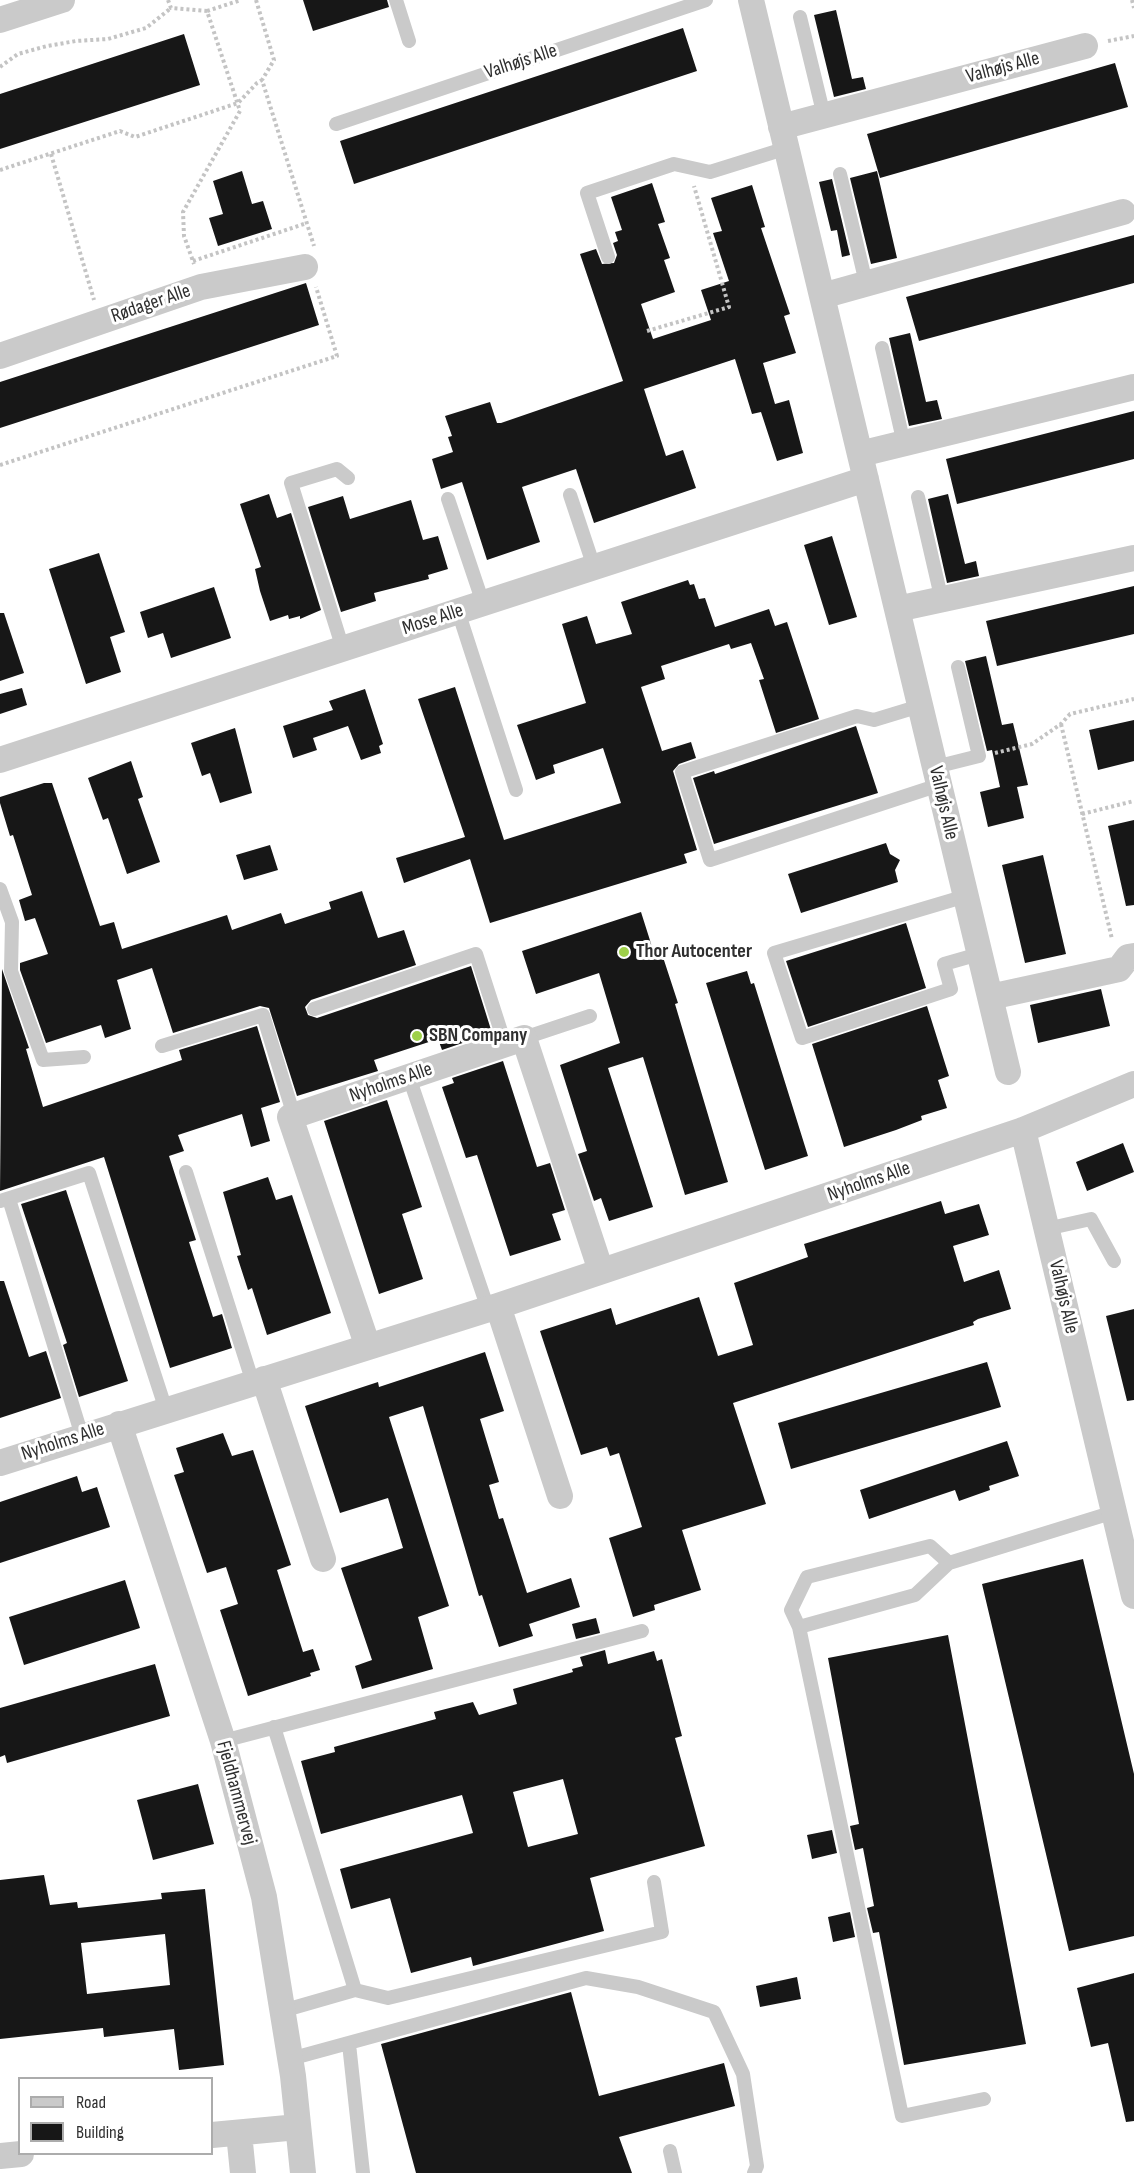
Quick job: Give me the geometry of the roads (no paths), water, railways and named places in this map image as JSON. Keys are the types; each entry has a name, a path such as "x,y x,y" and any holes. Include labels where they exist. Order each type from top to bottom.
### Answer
{"street":[{"name":"Valhøjs Alle","path":"751,0 1008,1072"},
{"path":"0,20 50,2"},
{"name":"Valhøjs Alle","path":"784,138 824,116 1085,46"},
{"path":"822,296 1123,212"},
{"name":"Rødager Alle","path":"0,356 201,287 305,267"},
{"path":"860,454 1134,387"},
{"name":"Mose Alle","path":"0,760 866,479"},
{"path":"897,609 1134,558"},
{"path":"990,997 1126,962"},
{"path":"514,1041 602,1271"},
{"name":"Nyholms Alle","path":"294,1116 514,1041"},
{"name":"Nyholms Alle","path":"1,1458 82,1436 493,1308 1023,1130 1134,1084"},
{"path":"294,1116 291,1117 368,1347"},
{"name":"Valhøjs Alle","path":"1023,1130 1046,1229 1124,1509 1134,1596"},
{"path":"493,1308 560,1496"},
{"path":"258,1381 323,1559"},
{"name":"Fjeldhammervej","path":"119,1424 223,1741 264,1897 290,2059 303,2173"},
{"path":"213,2135 298,2127"},
{"path":"239,2133 243,2173"},
{"path":"0,2156 18,2154"}],"lane":[{"path":"396,0 409,40"},
{"name":"Valhøjs Alle","path":"336,124 706,0"},
{"path":"800,17 824,116"},
{"path":"608,257 587,193 674,164 710,172 784,138"},
{"path":"840,174 866,283"},
{"path":"882,348 904,444"},
{"path":"343,649 291,483 337,469 348,478"},
{"path":"570,495 594,567"},
{"path":"918,497 942,601"},
{"path":"447,499 483,603"},
{"path":"458,611 516,790"},
{"path":"920,706 874,720 857,716 682,772 710,860 937,776 979,756 958,668"},
{"path":"0,889 12,922 11,971 43,1060 84,1057"},
{"path":"966,896 774,953 802,1038 951,989 944,964 979,954"},
{"path":"314,1009 477,954 514,1041 590,1016"},
{"path":"162,1046 263,1015 294,1116"},
{"path":"409,1077 493,1308"},
{"path":"186,1172 258,1381"},
{"path":"82,1436 4,1200 89,1173 166,1410"},
{"path":"1046,1229 1091,1219 1114,1261"},
{"path":"799,1627 915,1595 949,1563 1124,1509"},
{"path":"949,1563 930,1546 807,1578 792,1610 799,1627 902,2116 984,2099"},
{"path":"223,1741 642,1630"},
{"path":"274,1728 355,1990"},
{"path":"282,2010 355,1990 388,1998 662,1932 654,1882"},
{"path":"290,2059 586,1978 639,1987 714,2013 743,2074 757,2166 754,2173"},
{"path":"349,2044 363,2173"},
{"path":"670,2151 675,2173"}],"place":[{"name":"Thor Autocenter","path":"624,952"},
{"name":"SBN Company","path":"417,1036"}]}
